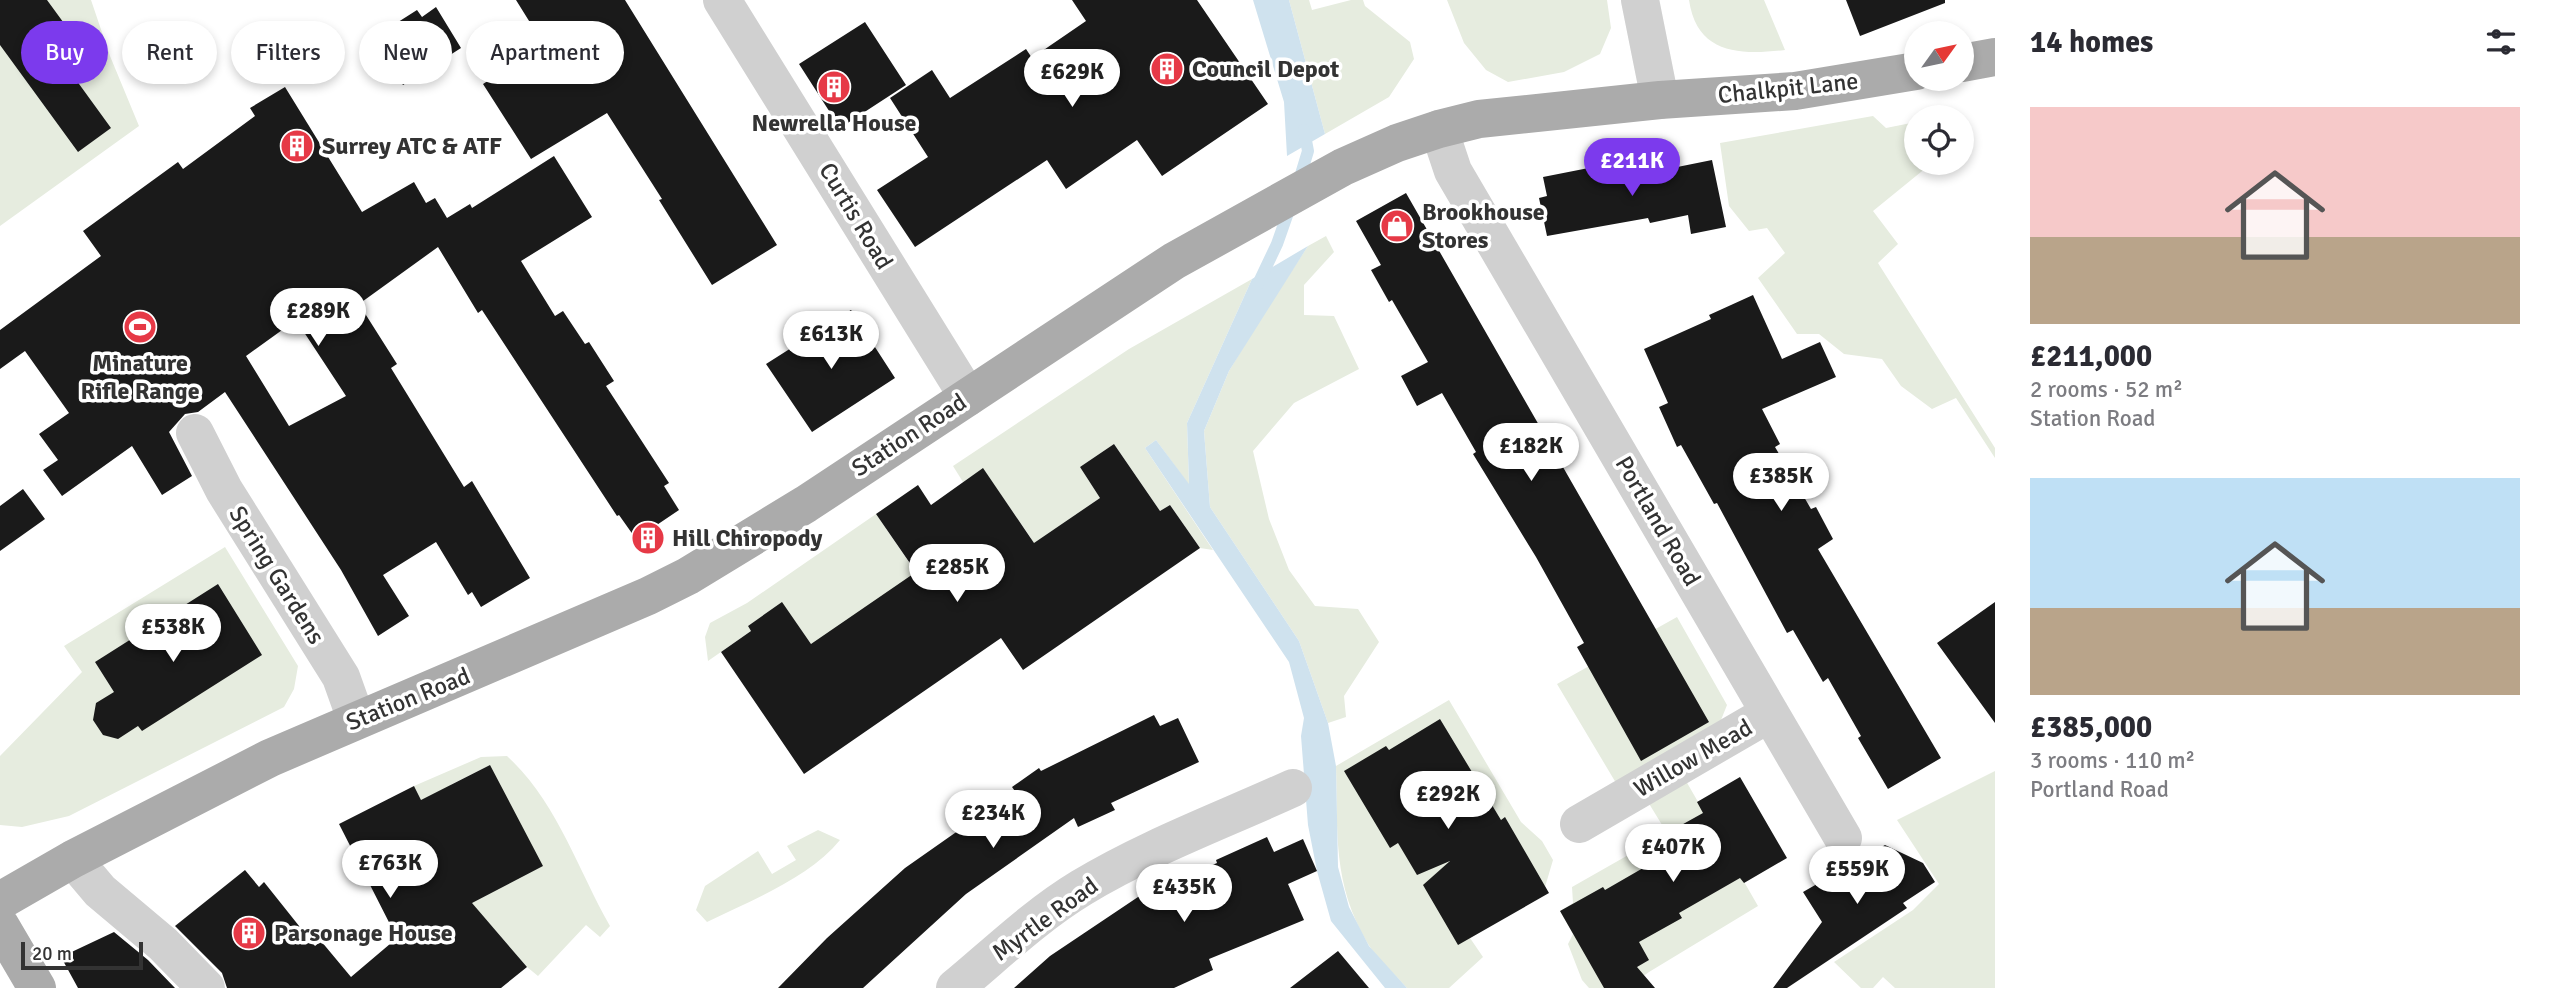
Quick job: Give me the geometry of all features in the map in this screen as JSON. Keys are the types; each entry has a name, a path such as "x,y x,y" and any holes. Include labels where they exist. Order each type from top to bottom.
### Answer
{"main road":[{"path":"1974,61 1995,57"},
{"name":"Chalkpit Lane","path":"1660,100 1795,91 1904,73"},
{"name":"Station Road","path":"0,901 73,859 270,758 356,719 495,663 688,576 806,504 1097,309 1174,261 1343,167 1397,143 1479,119 1660,100"},
{"path":"0,925 37,988"}],"street":[{"name":"Curtis Road","path":"722,0 968,397"},
{"path":"1640,0 1660,100"},
{"name":"Portland Road","path":"1439,129 1453,171 1843,838"},
{"name":"Spring Gardens","path":"195,433 224,490 341,677 356,719"},
{"name":"Willow Mead","path":"1580,824 1770,713"},
{"name":"Myrtle Road","path":"956,988 1025,928 1080,888 1145,855 1293,788"},
{"path":"73,859 100,891 163,944 206,988"}],"shaded area":[{"path":"0,0 91,0 98,21 21,21 21,84 108,84 108,50 139,126 0,226"},
{"path":"1289,0 1309,0 1312,10 1351,0 1363,0 1365,6 1410,42 1414,59 1389,97 1325,134"},
{"path":"1447,0 1607,0 1611,28 1600,54 1564,72 1508,82 1486,70 1464,43"},
{"path":"1689,0 1764,0 1785,50 1737,51 1711,41 1701,32"},
{"path":"1873,116 1886,128 1904,124 1904,175 1917,175 1873,211 1898,244 1878,263 1995,448 1995,458 1956,398 1932,409 1901,386 1882,359 1844,354 1819,334 1797,334 1758,278 1785,253 1767,228 1749,231 1729,206 1720,143"},
{"path":"1326,236 1334,252 1304,285 1304,315 1334,316 1359,369 1294,403 1253,451 1269,519 1289,570 1315,606 1358,609 1379,642 1344,696 1346,717 1328,723 1299,641 1210,507 1204,431 1229,371 1264,313 1308,246"},
{"path":"1252,279 1187,423 1189,485 1156,440 1145,448 1213,550 1200,548 1170,505 1160,511 1114,444 1080,467 1100,498 1014,557 1031,538 983,469 963,482 953,466 1129,349"},
{"path":"876,514 919,577 889,592 864,609 816,651 782,603 748,626 751,631 708,661 705,637 710,623 747,603"},
{"path":"225,547 298,666 294,689 284,707 69,816 22,827 0,825 0,756 82,672 64,646"},
{"path":"1677,617 1727,705 1721,720 1616,783 1557,684"},
{"path":"1449,700 1521,822 1542,841 1553,860 1545,887 1488,901 1499,921 1470,938 1483,957 1449,988 1407,988 1368,944 1348,900 1339,857 1336,766"},
{"path":"507,756 540,794 553,815 610,926 600,937 586,925 538,976 489,923 456,901 490,765 452,784 424,807 414,786 481,757"},
{"path":"1995,771 1995,988 1895,988 1883,977 1873,988 1861,988 1834,962 1913,910 1939,884 1897,820"},
{"path":"1686,781 1758,906 1627,988 1589,988 1582,980 1568,944 1573,934 1560,911 1573,903 1572,887 1667,833 1648,802"},
{"path":"818,830 840,840 812,866 760,897 707,922 696,910 705,886 758,851 772,874 796,860 787,846"}],"water":[{"path":"1253,0 1289,0 1325,134 1287,156 1284,102"},
{"path":"1308,246 1229,371 1204,431 1210,507 1299,641 1328,723 1336,766 1338,867 1349,907 1369,946 1407,988 1385,988 1331,921 1308,825 1301,736 1304,718 1289,662 1145,448 1156,440 1189,484 1187,423 1252,279"}],"building":[{"path":"0,0 47,0 62,21 21,21 21,74 0,45"},
{"path":"516,0 625,0 777,245 712,285 659,200 662,199 607,113 531,159 483,84 624,84 624,21 529,21"},
{"path":"1072,0 1197,0 1268,104 1162,176 1137,140 1066,189 1047,160 915,247 877,190 928,157 890,98 932,70 950,98 1026,49 1032,58 1086,21"},
{"path":"1846,0 1945,0 1945,3 1860,36"},
{"path":"436,7 445,21 400,21 417,10 422,17"},
{"path":"865,22 906,85 840,128 799,64"},
{"path":"452,33 461,48 452,54"},
{"path":"28,84 79,84 111,128 78,152"},
{"path":"285,87 362,212 414,182 426,203 435,198 447,218 470,204 472,208 554,156 592,217 521,261 555,316 563,311 585,344 589,342 614,381 606,386 669,483 664,486 679,510 636,539 619,515 617,516 482,310 478,313 438,247 359,304 397,364 391,368 464,487 472,481 530,578 481,607 472,592 468,595 436,542 383,575 409,616 378,636 341,570 225,392 198,412 185,414 169,432 192,476 162,495 132,446 62,496 43,470 58,460 39,434 69,413 25,351 0,369 0,330 101,256 83,231 178,162 183,169 255,116 250,108","holes":["296,320 346,396 289,426 246,356"]},
{"path":"1712,160 1726,227 1691,234 1688,215 1650,223 1648,218 1547,236 1539,198 1547,196 1543,177 1614,163 1618,179"},
{"path":"1406,193 1709,722 1641,761 1577,647 1584,643 1536,557 1473,454 1476,452 1442,393 1417,406 1401,376 1428,362 1371,270 1381,265 1356,221"},
{"path":"1753,295 1782,359 1820,342 1836,377 1762,409 1780,444 1775,447 1811,509 1816,507 1833,539 1818,549 1941,758 1888,789 1858,738 1861,736 1828,678 1823,682 1793,630 1787,633 1717,503 1714,504 1681,445 1677,447 1659,407 1668,403 1644,349 1711,319 1709,315"},
{"path":"851,310 895,378 812,432 766,364"},
{"path":"1114,444 1160,511 1170,505 1200,548 1023,670 1001,638 804,774 721,652 751,631 748,626 782,602 811,644 916,572 876,514 918,485 931,505 983,468 1034,543 1100,498 1080,467"},
{"path":"23,489 45,519 0,551 0,506"},
{"path":"218,584 262,655 142,731 138,726 118,739 103,735 93,720 96,703 114,692 95,662"},
{"path":"1995,602 1995,723 1937,643"},
{"path":"1154,715 1160,726 1178,718 1199,762 1111,803 1115,810 1078,827 1074,818 966,894 863,988 778,988 827,938 905,868 962,828 967,834 1019,797 1012,787 1039,768 1041,771"},
{"path":"1440,719 1501,820 1505,817 1549,893 1458,945 1423,885 1450,861 1417,875 1398,843 1390,848 1344,771 1386,746 1389,750"},
{"path":"490,765 543,866 472,903 527,967 501,988 227,988 222,973 175,926 245,870 259,887 264,882 315,946 321,941 351,977 397,938 339,824 414,786 421,800"},
{"path":"1740,777 1787,858 1744,883 1740,878 1679,913 1682,918 1639,942 1649,960 1637,967 1655,988 1604,988 1560,911 1603,887 1605,890 1676,849 1667,833 1703,813 1697,802"},
{"path":"1267,837 1274,852 1303,839 1317,871 1288,884 1304,920 1209,959 1213,970 1174,988 1014,988 1050,956 1138,897 1217,863 1216,860"},
{"path":"1885,845 1923,863 1935,882 1903,903 1907,908 1787,988 1773,988 1822,922 1803,892"},
{"path":"114,932 148,960 175,988 78,988 61,957"},
{"path":"1338,951 1369,988 1290,988"}],"waterway":[{"path":"1298,184 1308,151 1304,130"},
{"path":"1258,284 1277,244 1290,207"}],"place":[{"name":"Council Depot","path":"1167,69"},
{"name":"Newrella House","path":"834,87"},
{"name":"Surrey ATC & ATF","path":"297,146"},
{"name":"Brookhouse Stores","path":"1397,226"},
{"name":"Minature Rifle Range","path":"140,327"},
{"name":"Hill Chiropody","path":"648,538"},
{"name":"Parsonage House","path":"249,933"}]}
